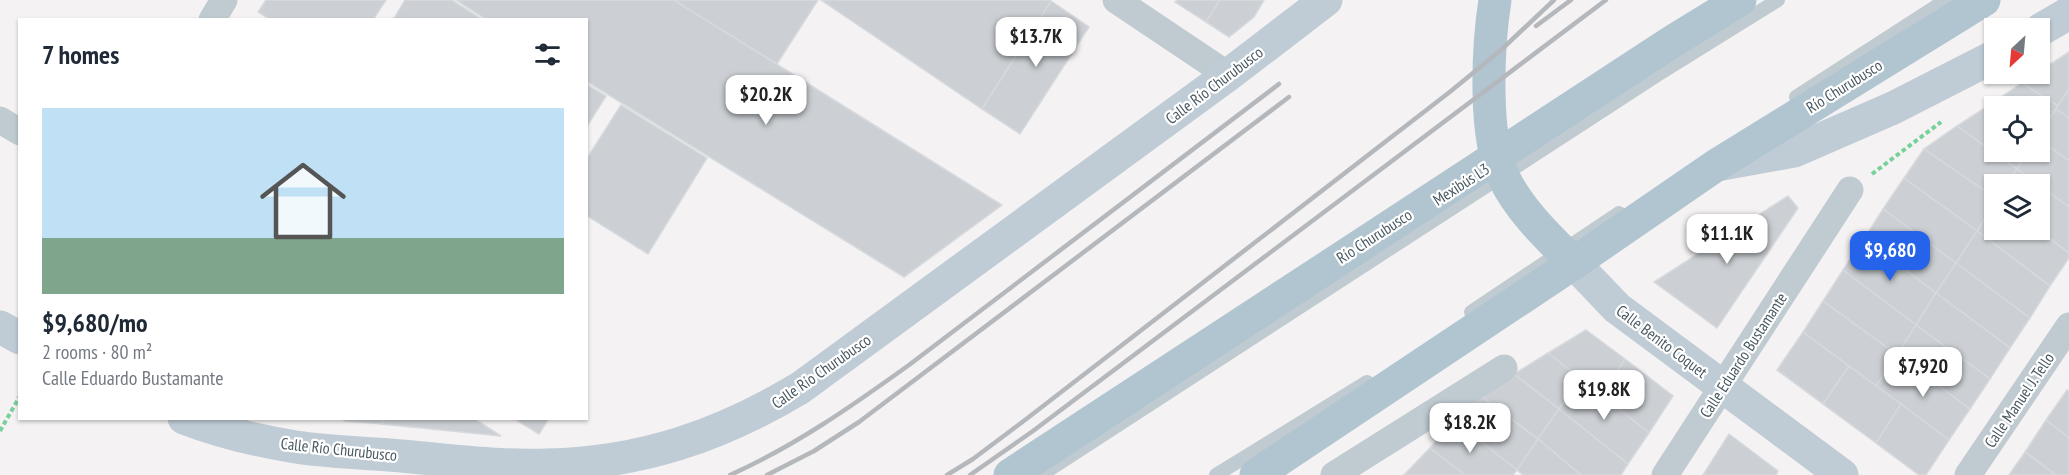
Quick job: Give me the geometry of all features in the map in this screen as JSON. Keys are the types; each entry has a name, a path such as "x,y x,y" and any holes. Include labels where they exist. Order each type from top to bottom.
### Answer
{"main road":[{"path":"1495,0 1491,27 1491,130 1499,167 1539,228 1568,257"},
{"name":"Río Churubusco","path":"1010,475 1499,167 1673,41 1740,0"},
{"name":"Río Churubusco","path":"1256,475 1568,257 1984,0"}],"street":[{"path":"214,18 224,0"},
{"path":"1116,0 1228,75"},
{"name":"Calle Río Churubusco","path":"190,420 239,435 291,447 507,464 555,465 623,458 698,439 750,416 800,388 1228,75 1326,0"},
{"path":"2050,24 2069,13"},
{"path":"1715,166 1794,151 1893,108 1984,62"},
{"path":"0,120 18,131"},
{"name":"Calle Eduardo Bustamante","path":"1665,475 1850,190"},
{"name":"Calle Benito Coquet","path":"1568,257 1617,308 1842,475"},
{"name":"Calle Manuel J. Tello","path":"1968,475 2069,326"},
{"path":"0,327 18,337"},
{"path":"1334,475 1504,368"}],"lane":[{"name":"Mexibús L3","path":"1041,475 1499,167 1650,81 1778,0"},
{"path":"1781,107 1946,0"},
{"path":"1464,317 1568,257 1628,207"},
{"path":"1216,475 1376,376"}],"path":[{"path":"1850,190 1942,121"},
{"path":"0,431 18,400"}],"building":[{"path":"266,0 386,0 374,18 268,18 258,12"},
{"path":"405,0 452,0 480,18 394,18"},
{"path":"456,0 674,0 1002,205 904,277 588,82 588,18 484,18"},
{"path":"674,0 818,0 777,64"},
{"path":"821,0 1049,0 1051,1 982,109"},
{"path":"1177,0 1220,0 1206,22 1175,2"},
{"path":"1220,0 1264,0 1254,17 1229,37 1206,22"},
{"path":"1051,1 1089,27 1020,134 982,109"},
{"path":"2069,52 2069,89 2058,106 2050,101 2050,96 2042,96 2024,84 2050,84 2050,64"},
{"path":"2024,84 2042,96 2003,96"},
{"path":"588,85 606,96 588,125"},
{"path":"2069,89 2069,118 2056,109"},
{"path":"2050,101 2058,106 2050,118"},
{"path":"621,105 707,158 648,254 588,216 588,157"},
{"path":"1984,109 1984,145 1957,126"},
{"path":"2056,109 2069,118 2069,161 2050,147 2050,118"},
{"path":"1957,126 1984,145 1984,162 2007,162 2017,169 2014,174 1984,174 1984,190 1924,149"},
{"path":"2050,147 2069,161 2069,207 2050,193 2050,174 2024,174 2017,169 2022,162 2050,162"},
{"path":"1924,149 1984,190 1984,220 1977,231 1904,178"},
{"path":"2007,162 2022,162 2017,169"},
{"path":"2017,169 2024,174 2014,174"},
{"path":"1904,178 1977,231 1956,263 1883,209"},
{"path":"2050,193 2069,207 2069,253 2050,239"},
{"path":"1788,196 1798,208 1717,328 1654,282"},
{"path":"1883,209 1956,263 1936,293 1864,239"},
{"path":"1984,220 1984,236 1977,231"},
{"path":"1977,231 1984,236 1984,240 1989,240 2050,286 2030,318 1956,263"},
{"path":"1864,239 1936,293 1916,325 1843,270"},
{"path":"2050,239 2069,253 2069,258 2050,286 1989,240"},
{"path":"1956,263 2030,318 2010,348 1936,293"},
{"path":"1843,270 1916,325 1897,355 1823,301"},
{"path":"1936,293 2010,348 1990,379 1916,325"},
{"path":"1823,301 1897,355 1876,386 1803,332"},
{"path":"1916,325 1990,379 1970,409 1897,355"},
{"path":"1586,330 1625,359 1602,396 1548,353"},
{"path":"1803,332 1849,366 1823,404 1777,370"},
{"path":"1548,353 1580,378 1559,409 1514,374"},
{"path":"1897,355 1970,409 1949,440 1876,386"},
{"path":"1625,359 1673,396 1649,433 1602,396"},
{"path":"1849,366 1901,404 1876,443 1823,404"},
{"path":"1514,374 1559,409 1538,439 1481,396"},
{"path":"1580,378 1649,433 1628,464 1559,409"},
{"path":"2067,390 2069,391 2069,438 2046,420"},
{"path":"1481,396 1538,439 1517,470 1455,421"},
{"path":"1901,404 1949,440 1926,475 1919,475 1876,443"},
{"path":"1559,409 1628,464 1621,475 1581,475 1538,439"},
{"path":"344,420 384,420 382,424"},
{"path":"384,420 476,420 501,436 382,424"},
{"path":"516,420 548,420 539,434"},
{"path":"2046,420 2069,438 2069,475 2056,475 2025,452"},
{"path":"1455,421 1517,470 1513,475 1465,475 1430,448"},
{"path":"1729,434 1778,471 1776,475 1703,475"},
{"path":"1538,439 1581,475 1523,475 1517,470"},
{"path":"1430,448 1465,475 1404,475"},
{"path":"2025,452 2056,475 2009,475"}],"railway":[{"path":"947,475 973,459 1025,420 1451,91 1501,50 1554,0"},
{"path":"1536,26 1571,0"},
{"path":"970,475 1033,431 1606,0"},
{"path":"730,475 800,438 888,380 1279,84"},
{"path":"767,475 814,451 859,422 1289,97"}]}
